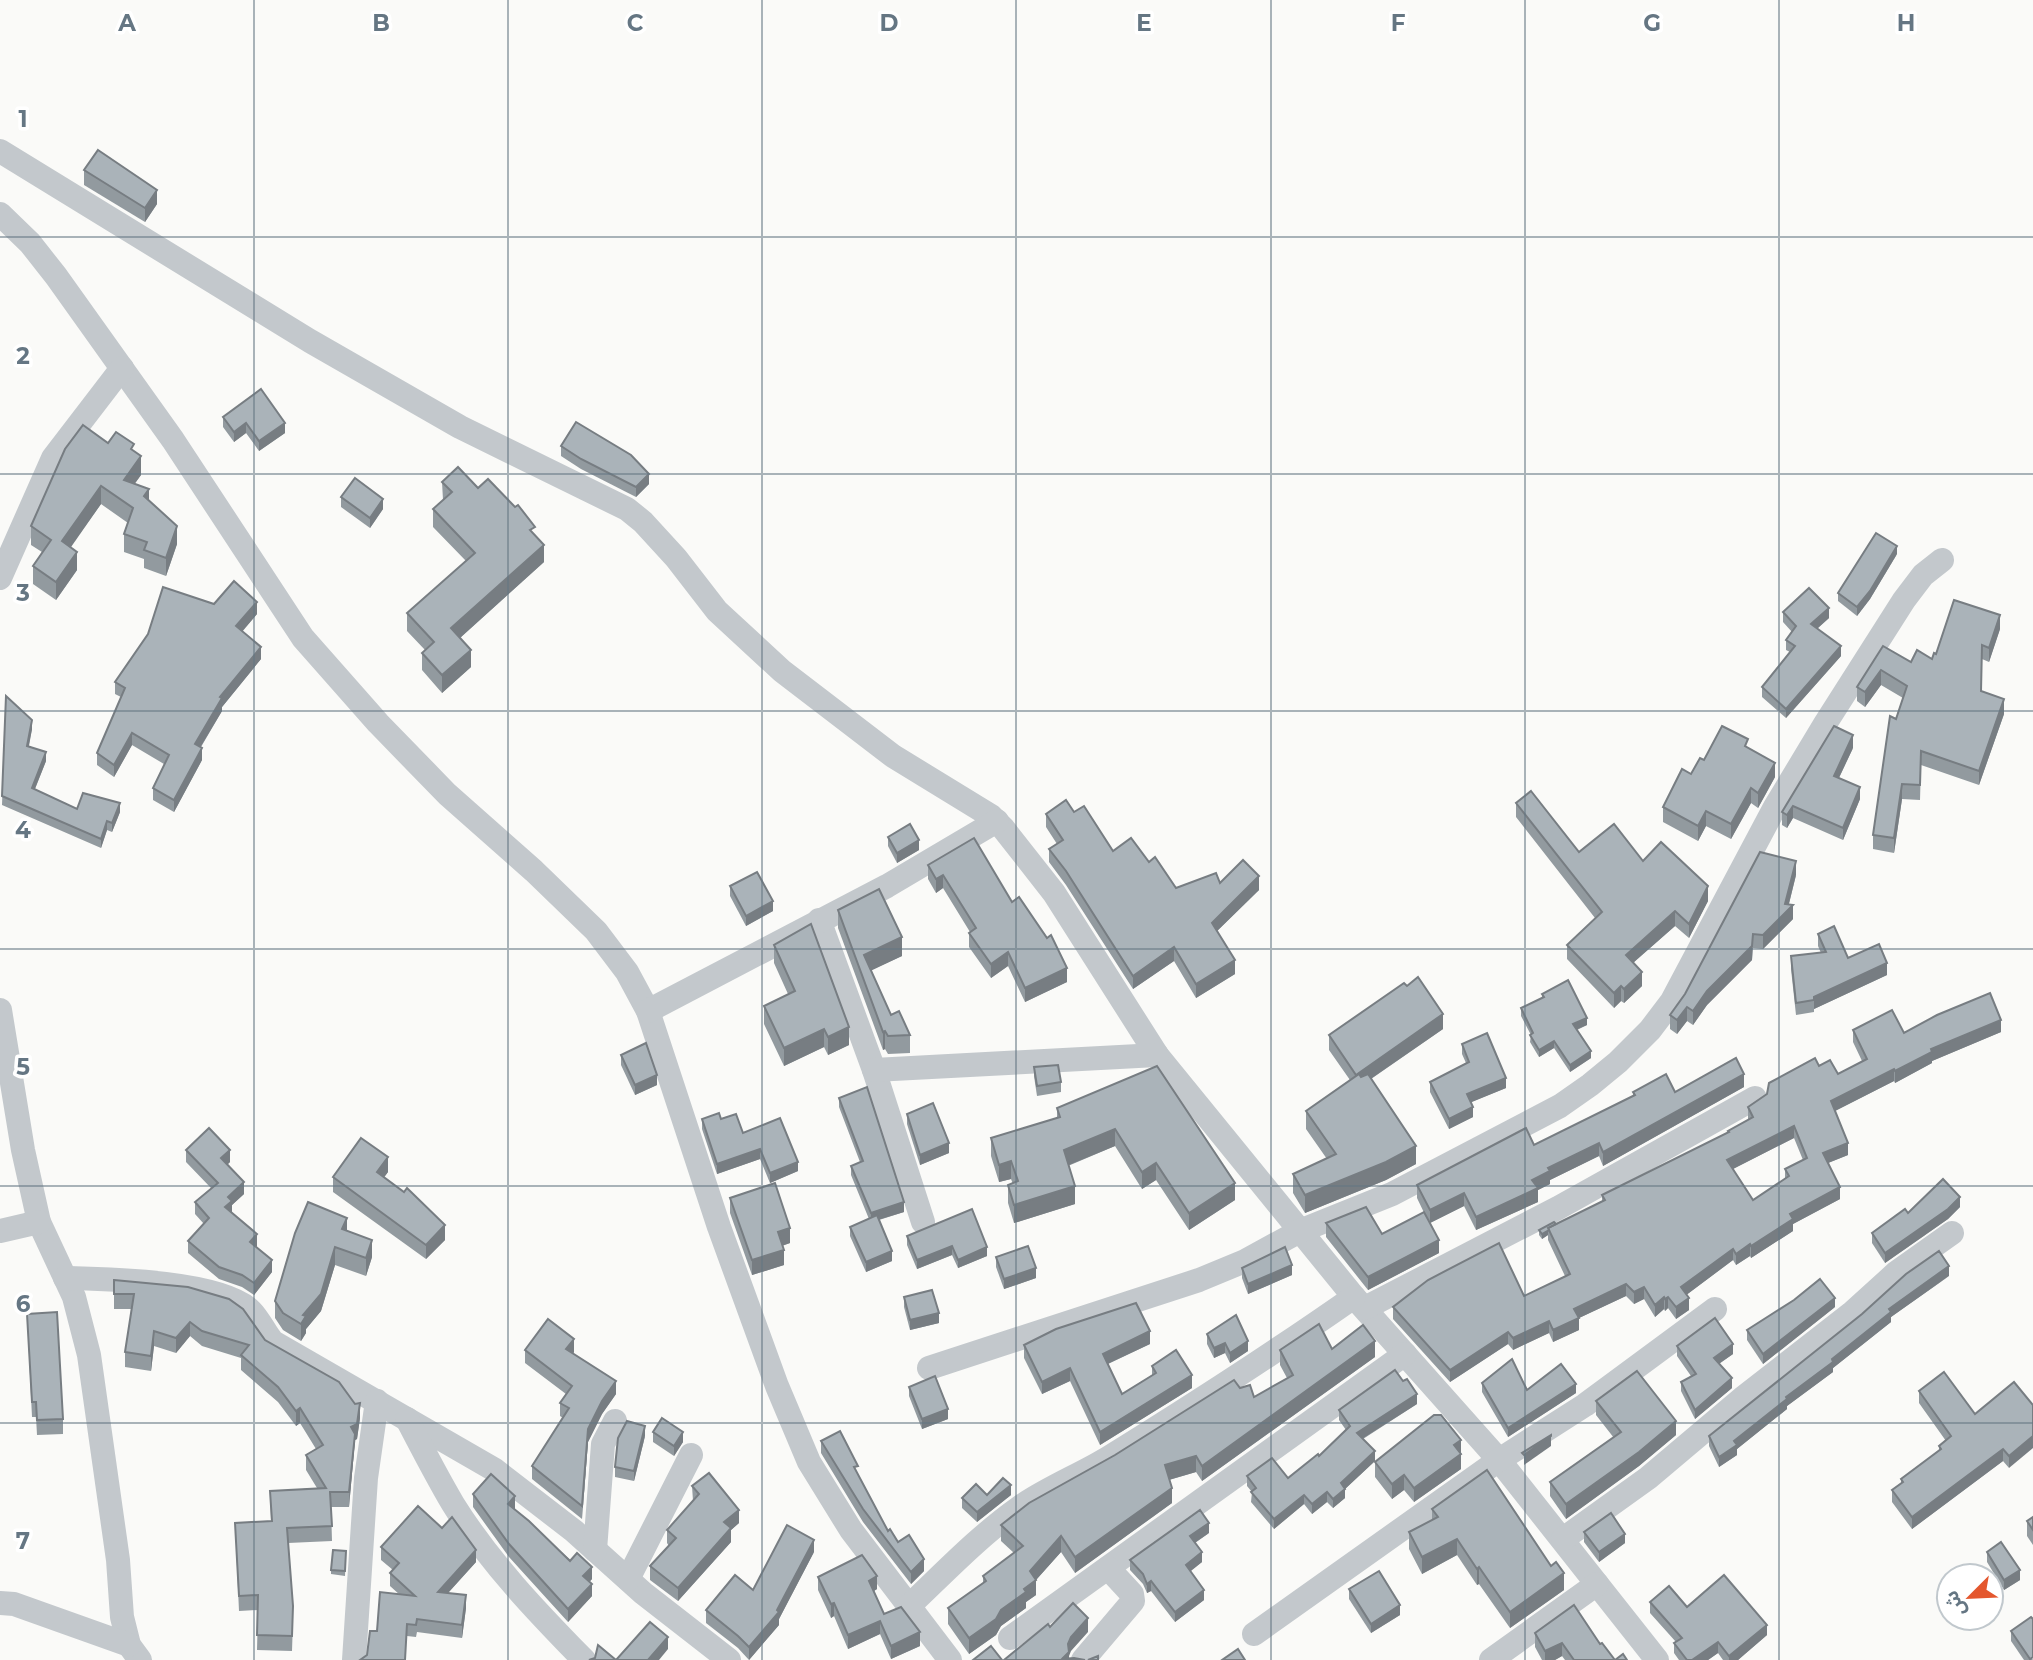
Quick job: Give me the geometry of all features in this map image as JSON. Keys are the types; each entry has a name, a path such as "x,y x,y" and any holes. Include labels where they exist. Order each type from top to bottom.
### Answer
{"street":[{"path":"0,151 310,341 460,427 627,509 677,558 717,611 782,671 893,756 997,821 1054,893 1157,1055 1300,1231 1499,1460 1657,1660"},
{"path":"0,214 30,243 122,368 173,440 303,638 378,723 447,794 534,871 596,931 627,972 648,1011 719,1227 777,1386 809,1462 851,1531 950,1660"},
{"path":"0,578 53,458 122,368"},
{"path":"929,1368 1199,1280 1245,1261 1300,1231 1392,1194 1560,1106 1618,1062 1650,1030 1672,1001 1774,807 1904,600 1923,575 1942,560"},
{"path":"648,1011 887,886 997,821"},
{"path":"820,920 874,1070 923,1222"},
{"path":"0,1010 23,1150 39,1222 74,1297 89,1355 118,1560 122,1617 134,1653"},
{"path":"874,1070 1157,1055"},
{"path":"908,1606 995,1526 1022,1506 1094,1466 1275,1351 1360,1302 1558,1208 1755,1098"},
{"path":"0,1230 39,1222"},
{"path":"1563,1539 1648,1478 1744,1397 1853,1312 1897,1272 1952,1233"},
{"path":"65,1278 152,1281 223,1296 237,1302 250,1310 273,1342 495,1470 537,1501 729,1660"},
{"path":"1254,1634 1499,1460 1585,1405 1716,1309"},
{"path":"1010,1638 1405,1354"},
{"path":"354,1660 366,1478 377,1401"},
{"path":"406,1417 454,1505 496,1563 552,1628 584,1660"},
{"path":"595,1550 603,1444 615,1421"},
{"path":"628,1579 691,1455"},
{"path":"1083,1660 1133,1601 1132,1594 1108,1568"},
{"path":"1492,1660 1597,1584"},
{"path":"0,1603 14,1604 134,1653"}],"building":[{"path":"98,150 157,190 145,208 84,170"},
{"path":"261,389 285,423 259,441 246,423 234,432 223,417"},
{"path":"576,422 631,455 649,474 636,487 561,446"},
{"path":"83,425 108,443 116,432 134,444 131,449 141,456 124,480 149,489 144,496 177,526 166,558 144,550 147,542 124,534 133,508 101,486 62,541 77,552 56,582 33,566 51,540 31,526 65,449"},
{"path":"458,467 478,488 488,479 515,507 518,505 535,527 530,530 544,545 451,628 471,650 442,675 422,653 434,642 407,613 475,553 433,509 452,492 442,482"},
{"path":"355,478 383,499 370,518 341,497"},
{"path":"1876,533 1897,546 1857,607 1838,593"},
{"path":"234,581 257,602 236,626 261,647 220,697 222,698 195,744 202,748 174,800 153,788 169,755 132,733 114,765 97,753 125,688 115,682 148,634 163,587 214,604"},
{"path":"1809,588 1829,608 1811,624 1841,646 1786,709 1762,687 1795,646 1786,640 1796,626 1783,612"},
{"path":"1954,600 2000,615 1989,648 1982,645 1981,691 2004,699 1979,771 1921,751 1920,785 1902,784 1894,838 1873,835 1890,716 1896,719 1907,686 1881,670 1865,692 1857,687 1883,646 1911,662 1917,650 1932,659"},
{"path":"6,696 32,720 27,746 46,752 32,788 77,809 83,793 120,803 112,823 107,821 101,839 2,796"},
{"path":"1722,726 1748,739 1745,746 1775,763 1758,793 1751,788 1731,824 1706,811 1698,826 1663,807 1682,769 1691,774 1700,758 1704,760"},
{"path":"1834,726 1853,735 1834,776 1860,787 1843,828 1793,806 1787,815 1782,812"},
{"path":"1531,791 1579,852 1614,824 1643,861 1661,842 1708,886 1689,924 1675,911 1626,955 1642,972 1624,989 1621,986 1614,993 1567,945 1602,912 1516,803"},
{"path":"1066,800 1074,812 1084,806 1113,851 1131,838 1149,862 1155,857 1176,888 1216,873 1220,883 1243,860 1259,876 1212,923 1235,960 1196,984 1174,947 1133,976 1049,849 1063,840 1046,814"},
{"path":"910,824 919,840 897,853 888,837"},
{"path":"974,838 1012,902 1019,897 1047,938 1051,935 1067,968 1025,988 1008,952 991,964 969,933 976,928 943,875 936,879 928,865"},
{"path":"1760,852 1796,861 1785,904 1793,905 1763,935 1753,934 1752,946 1707,991 1693,1011 1687,1007 1677,1020 1670,1015 1685,994"},
{"path":"757,872 773,901 746,916 730,886"},
{"path":"879,889 902,937 864,955 891,1015 899,1011 910,1035 888,1036 883,1032 838,910"},
{"path":"811,924 849,1027 828,1037 824,1029 784,1048 764,1006 795,991 774,945"},
{"path":"1834,926 1848,958 1879,944 1887,963 1814,997 1814,1000 1796,1003 1791,956 1826,952 1818,934"},
{"path":"1418,977 1443,1014 1356,1075 1329,1035 1404,983 1407,986"},
{"path":"1568,980 1587,1018 1573,1024 1591,1051 1570,1065 1554,1041 1539,1050 1530,1035 1533,1033 1521,1008 1544,997 1542,994"},
{"path":"1990,993 2001,1020 1931,1049 1932,1052 1831,1101 1848,1143 1823,1153 1840,1187 1790,1214 1793,1219 1751,1246 1750,1244 1736,1254 1733,1249 1681,1287 1689,1298 1676,1307 1668,1297 1655,1305 1644,1287 1634,1292 1626,1284 1574,1309 1579,1318 1553,1330 1549,1321 1513,1338 1508,1332 1450,1370 1393,1307 1428,1280 1499,1243 1524,1296 1570,1274 1548,1228 1605,1200 1602,1195 1729,1132 1753,1117 1748,1107 1767,1094 1769,1083 1815,1058 1819,1066 1830,1060 1838,1074 1867,1059 1853,1030 1892,1010 1904,1033 1937,1015","holes":["1794,1126 1807,1158 1785,1169 1789,1176 1753,1200 1727,1160"]},
{"path":"1487,1033 1506,1078 1467,1094 1473,1107 1449,1119 1430,1082 1469,1062 1462,1044"},
{"path":"646,1043 657,1075 635,1085 621,1055"},
{"path":"1736,1058 1744,1074 1603,1152 1599,1143 1548,1168 1550,1171 1532,1180 1538,1188 1476,1217 1464,1193 1430,1210 1417,1185 1526,1128 1534,1145 1635,1095 1633,1092 1666,1074 1675,1092"},
{"path":"1058,1065 1061,1082 1037,1086 1034,1067"},
{"path":"1157,1066 1235,1183 1189,1213 1156,1163 1142,1172 1115,1129 1064,1150 1075,1186 1014,1205 1008,1185 1018,1181 1011,1161 999,1165 991,1138 1060,1117 1057,1108"},
{"path":"1359,1074 1361,1077 1368,1074 1416,1146 1386,1162 1305,1195 1293,1174 1336,1154 1306,1111"},
{"path":"867,1087 904,1202 871,1213 851,1166 863,1161 839,1098"},
{"path":"933,1103 949,1143 920,1155 907,1114"},
{"path":"719,1113 721,1119 736,1114 743,1133 780,1118 798,1162 770,1173 760,1149 717,1164 702,1119"},
{"path":"209,1128 230,1150 221,1158 244,1182 228,1197 232,1201 225,1207 257,1234 250,1242 272,1260 254,1283 242,1275 219,1267 188,1241 209,1218 195,1202 218,1183 186,1150"},
{"path":"361,1138 388,1157 377,1172 404,1192 407,1188 445,1225 426,1245 333,1177"},
{"path":"1943,1179 1960,1197 1948,1209 1885,1253 1872,1233 1905,1209 1908,1213"},
{"path":"775,1183 790,1228 778,1232 784,1250 752,1260 730,1198"},
{"path":"308,1202 347,1218 342,1229 372,1240 366,1258 335,1247 321,1294 303,1315 306,1316 301,1324 283,1313 275,1301 295,1233"},
{"path":"1366,1207 1382,1234 1424,1212 1439,1240 1368,1277 1326,1223"},
{"path":"972,1209 987,1247 958,1260 952,1246 917,1260 907,1236"},
{"path":"877,1215 892,1251 866,1262 850,1227"},
{"path":"1554,1222 1556,1224 1542,1234 1539,1230"},
{"path":"1028,1246 1036,1268 1004,1279 996,1257"},
{"path":"1285,1247 1292,1265 1248,1284 1242,1268"},
{"path":"1939,1251 1949,1266 1889,1309 1891,1312 1832,1359 1833,1362 1786,1397 1787,1399 1734,1441 1737,1445 1719,1457 1709,1436 1862,1314 1906,1274"},
{"path":"1820,1279 1835,1298 1763,1354 1747,1330 1794,1300"},
{"path":"114,1280 188,1287 229,1299 243,1309 265,1340 339,1382 355,1404 360,1403 357,1424 351,1427 355,1434 349,1492 330,1492 332,1526 287,1528 293,1606 292,1636 257,1635 258,1595 239,1596 235,1523 272,1521 270,1491 326,1488 306,1455 323,1445 300,1408 296,1411 278,1387 241,1355 249,1345 202,1331 190,1322 176,1338 154,1331 151,1356 125,1352 134,1294 114,1294"},
{"path":"932,1290 939,1313 910,1320 904,1297"},
{"path":"1136,1303 1150,1331 1103,1354 1122,1394 1156,1373 1152,1366 1176,1350 1192,1375 1100,1432 1070,1368 1042,1382 1024,1345 1056,1329"},
{"path":"57,1312 63,1419 37,1420 36,1402 32,1402 27,1314"},
{"path":"1236,1315 1248,1341 1230,1353 1225,1343 1214,1348 1207,1334"},
{"path":"1715,1318 1733,1344 1714,1358 1732,1378 1695,1410 1681,1382 1696,1374 1677,1346"},
{"path":"548,1319 574,1339 566,1349 616,1381 588,1429 582,1506 532,1466 569,1408 560,1403 572,1386 525,1350"},
{"path":"1319,1324 1332,1349 1363,1325 1375,1341 1202,1466 1196,1456 1165,1465 1172,1488 1075,1557 1061,1536 1030,1571 1036,1580 1024,1589 1026,1592 1001,1610 996,1619 969,1638 948,1608 986,1581 983,1576 1023,1546 1001,1525 1029,1503 1115,1455 1234,1380 1240,1388 1250,1385 1254,1397 1293,1375 1280,1350"},
{"path":"1512,1359 1527,1390 1561,1364 1576,1384 1508,1428 1482,1383"},
{"path":"1395,1370 1403,1381 1407,1379 1417,1394 1357,1433 1375,1451 1341,1483 1345,1489 1333,1499 1327,1492 1312,1504 1304,1495 1274,1519 1251,1492 1256,1488 1247,1476 1272,1458 1288,1478 1318,1454 1319,1456 1350,1426 1339,1410"},
{"path":"1637,1371 1676,1421 1639,1452 1566,1504 1550,1482 1621,1432 1596,1401"},
{"path":"1944,1372 1975,1414 2014,1382 2033,1405 2033,1436 2009,1456 2003,1449 1912,1517 1892,1490 1903,1482 1901,1479 1941,1449 1939,1446 1951,1436 1919,1391"},
{"path":"935,1376 948,1409 922,1419 909,1387"},
{"path":"1434,1415 1441,1415 1461,1440 1454,1445 1461,1454 1414,1488 1404,1475 1392,1484 1375,1462"},
{"path":"662,1418 683,1432 674,1446 653,1432"},
{"path":"627,1421 645,1426 634,1471 615,1467 618,1438"},
{"path":"840,1431 858,1466 854,1467 888,1531 890,1529 898,1542 909,1535 924,1559 911,1572 863,1509 821,1441"},
{"path":"1551,1435 1524,1455 1522,1453"},
{"path":"1487,1470 1551,1566 1556,1562 1564,1573 1510,1612 1457,1539 1422,1557 1409,1532 1438,1517 1432,1509"},
{"path":"709,1473 739,1510 724,1522 731,1528 678,1588 650,1566 676,1538 667,1530 699,1494 692,1486"},
{"path":"491,1474 515,1496 508,1504 570,1561 577,1553 592,1567 583,1576 592,1584 568,1609 509,1544 473,1494"},
{"path":"1003,1478 1011,1485 977,1512 962,1498 976,1484 987,1495"},
{"path":"418,1506 442,1528 452,1517 476,1550 438,1592 466,1595 462,1625 417,1619 416,1625 407,1624 405,1660 360,1660 367,1655 370,1631 377,1631 380,1592 415,1596 390,1573 399,1563 381,1547"},
{"path":"1200,1510 1209,1523 1190,1536 1202,1552 1186,1565 1204,1590 1175,1612 1151,1581 1147,1584 1143,1574 1130,1560"},
{"path":"1611,1513 1625,1534 1599,1552 1584,1532"},
{"path":"2033,1517 2033,1530 2027,1521"},
{"path":"787,1525 814,1540 777,1610 779,1612 749,1647 706,1610 735,1575 753,1590"},
{"path":"2001,1542 2020,1570 2005,1579 2005,1562 1993,1562 1987,1552"},
{"path":"333,1550 346,1551 345,1571 331,1570"},
{"path":"862,1555 877,1576 869,1581 884,1614 901,1607 920,1632 891,1646 880,1621 848,1635 834,1603 831,1604 818,1577"},
{"path":"1379,1571 1400,1605 1371,1624 1349,1589"},
{"path":"1724,1575 1767,1625 1729,1656 1718,1642 1692,1660 1687,1660 1674,1643 1682,1638 1650,1602 1669,1586 1687,1607"},
{"path":"1073,1603 1088,1618 1071,1637 1069,1652 1062,1659 1085,1660 1004,1660 1048,1624 1050,1627"},
{"path":"1574,1605 1600,1644 1602,1643 1615,1660 1574,1660 1562,1643 1545,1651 1535,1633"},
{"path":"2031,1617 2033,1657 2030,1659 2011,1631"},
{"path":"650,1622 668,1637 648,1660 616,1660"},
{"path":"598,1645 616,1660 589,1660 595,1658"},
{"path":"991,1646 1002,1660 973,1660"},
{"path":"1238,1649 1245,1660 1222,1660"},
{"path":"1623,1654 1627,1660 1615,1660"}]}
